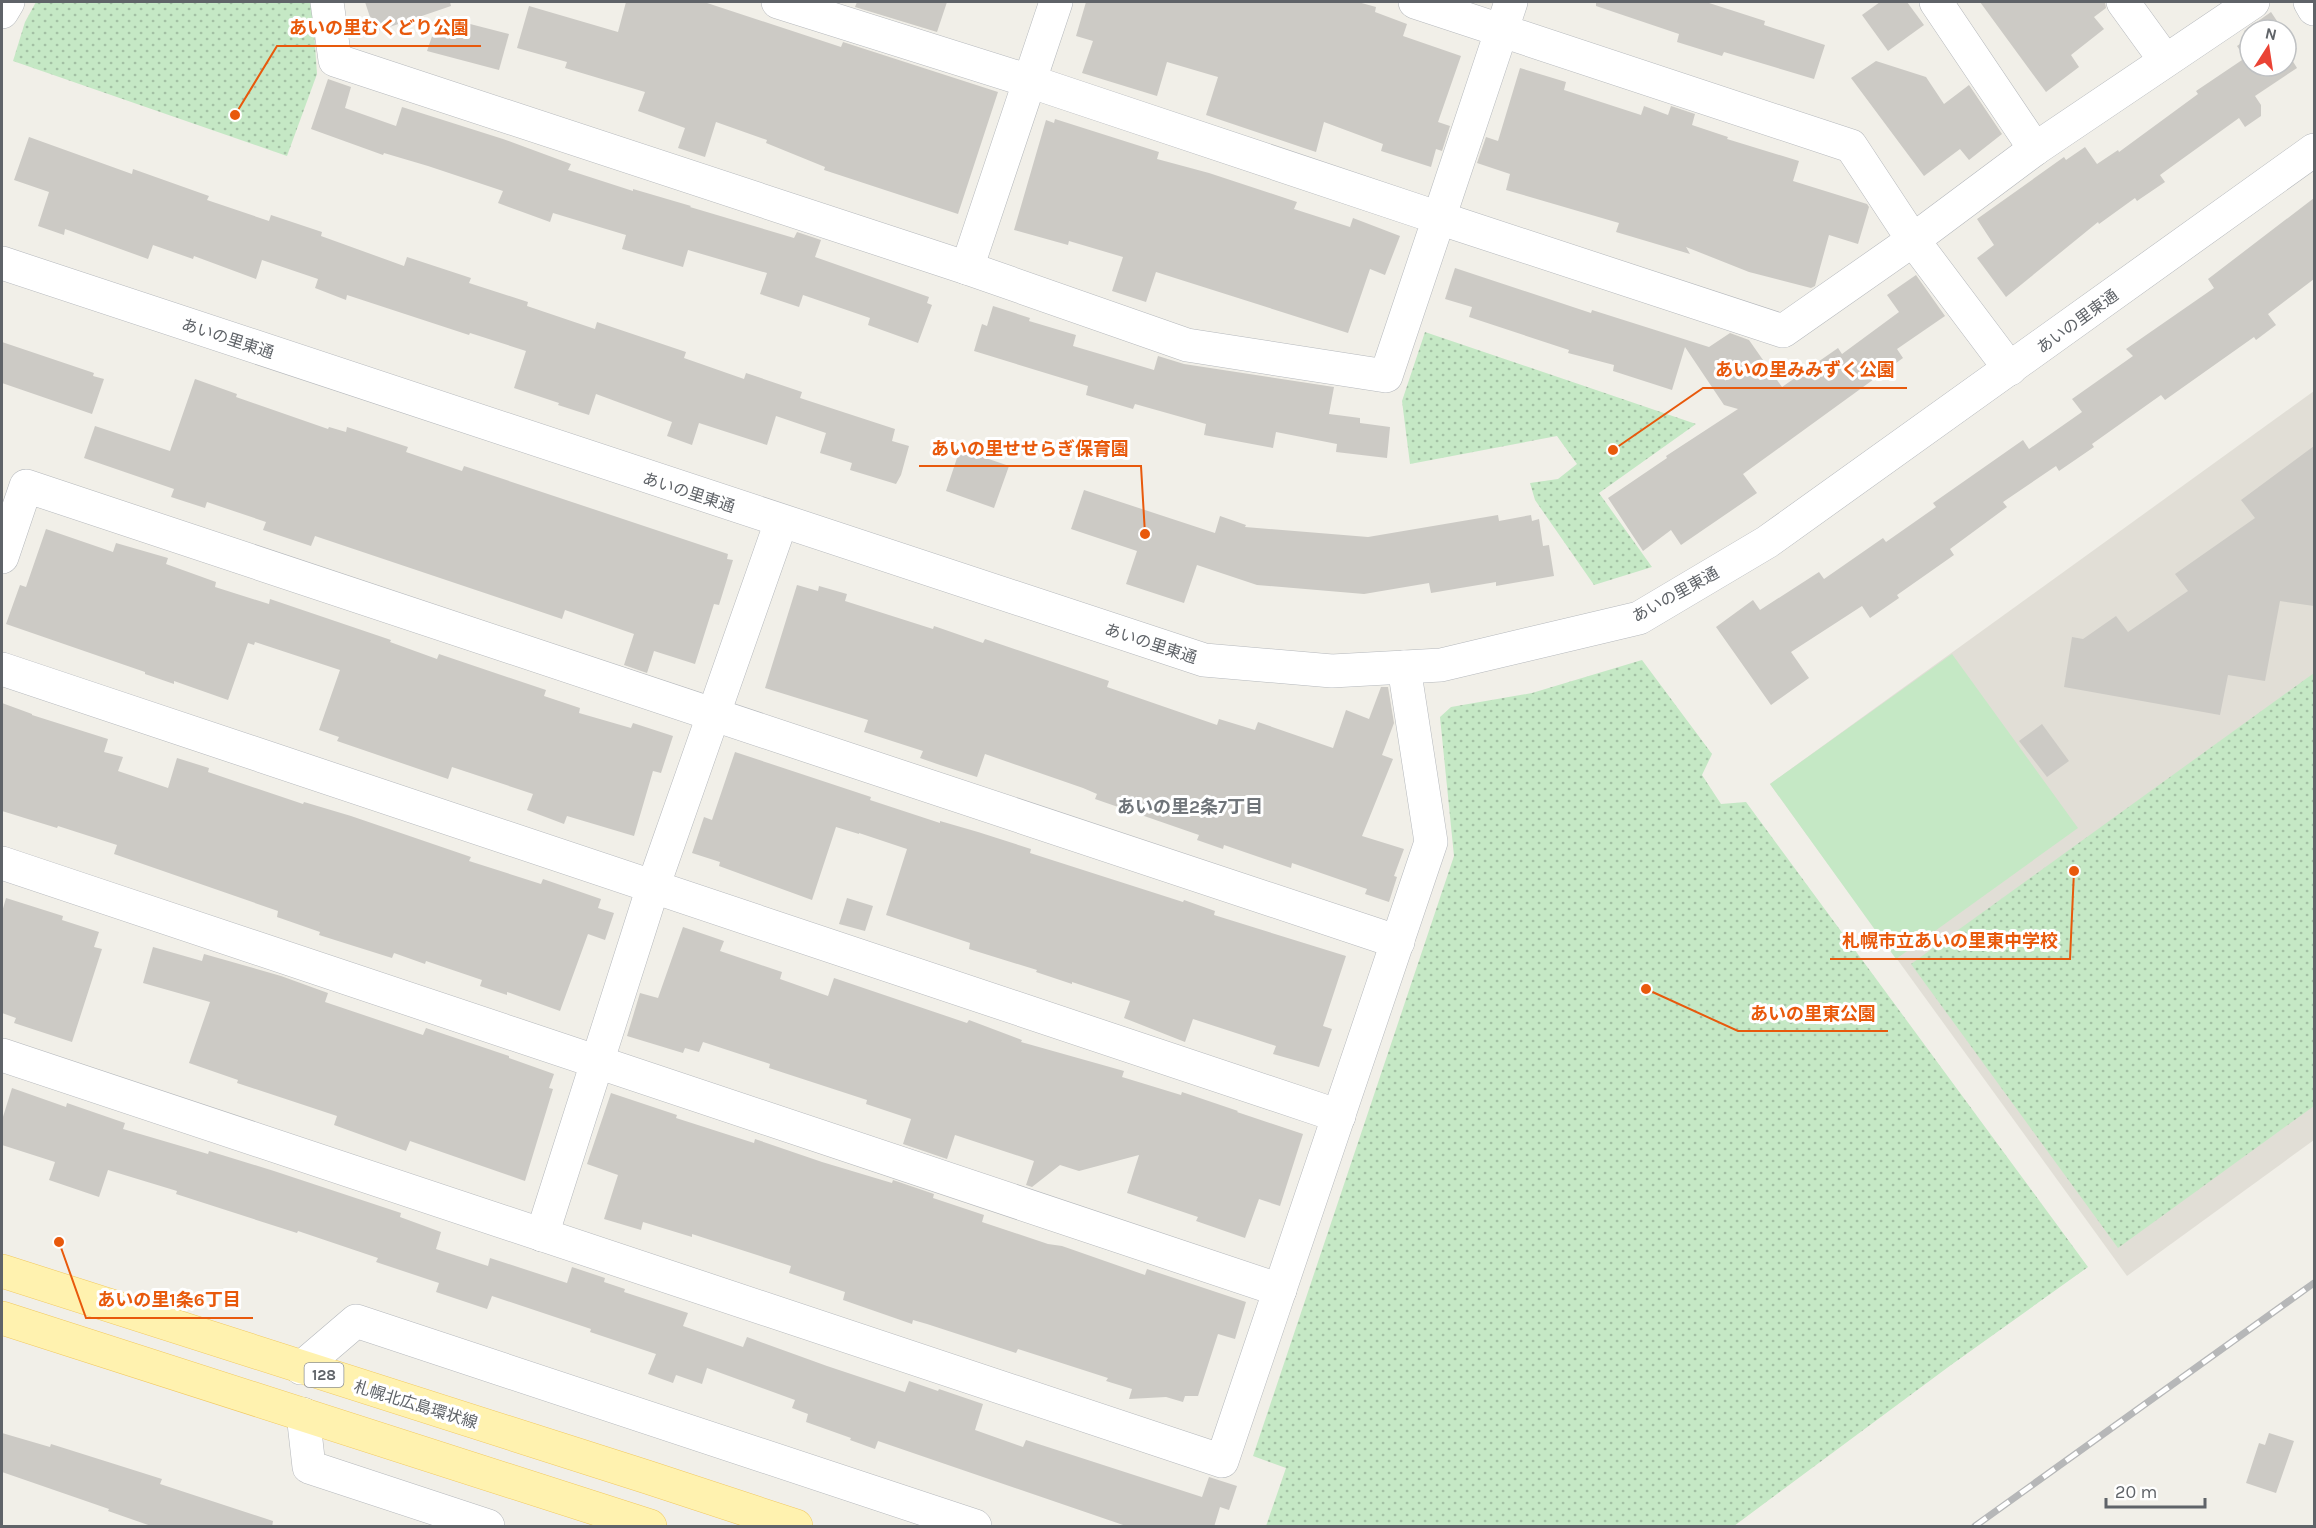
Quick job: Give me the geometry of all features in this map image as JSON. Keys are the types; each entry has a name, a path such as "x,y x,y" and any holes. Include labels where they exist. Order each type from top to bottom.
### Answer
{"main road":[{"name":"札幌北広島環状線","path":"2,1271 647,1477 796,1527"},
{"path":"2,1318 640,1523"}],"street":[{"path":"2,12 8,2"},
{"path":"327,2 335,60 967,268 1187,345 1386,376 1506,16"},
{"path":"778,2 1029,81 1783,331 1913,240 2035,149 2253,2"},
{"path":"967,268 1056,2"},
{"path":"1415,2 1506,16 1851,146 1913,240 2010,369"},
{"path":"1936,2 2035,149"},
{"path":"2123,2 2165,60"},
{"path":"2310,2 2314,9"},
{"name":"あいの里東通","path":"2,263 1204,660 1332,671 1441,665 1639,618 1767,542 2314,150"},
{"path":"2,556 26,486 1398,942"},
{"path":"542,1235 653,887 781,522"},
{"path":"2,1054 1222,1461 1431,842 1404,667"},
{"path":"2,669 1339,1116"},
{"path":"2,863 1280,1290"},
{"path":"302,1368 356,1321 975,1527"},
{"path":"303,1414 309,1467 488,1527"}],"shaded area":[{"path":"2314,391 2314,1140 2127,1276 1770,784"}],"green space":[{"path":"36,2 312,2 317,74 287,156 13,61 25,22"},
{"path":"1425,332 1696,424 1599,493 1652,567 1594,585 1535,500 1530,483 1558,479 1577,464 1557,436 1410,464 1402,401"},
{"path":"1952,654 2078,828 1896,959 1770,784"},
{"path":"1642,660 1712,754 1702,775 1721,804 1746,802 2088,1267 1951,1365 1734,1526 1266,1526 1286,1468 1253,1456 1454,856 1440,717 1451,707 1532,693"},
{"path":"2314,673 2314,1106 2118,1248 1911,964"}],"building":[{"path":"365,2 450,2 451,6 375,32"},
{"path":"626,2 704,2 841,47 843,42 998,92 958,214 824,170 825,167 766,143 767,140 716,122 705,157 678,148 685,128 638,111 645,92 565,68 567,62 517,48 529,6 618,32"},
{"path":"857,2 947,2 937,32 855,7"},
{"path":"1086,2 1358,2 1376,7 1375,12 1407,24 1403,36 1461,56 1438,122 1450,126 1442,151 1436,149 1431,167 1381,151 1383,144 1324,122 1316,152 1206,115 1218,77 1167,62 1157,96 1082,73 1093,41 1076,36"},
{"path":"1596,2 1706,2 1765,21 1764,25 1825,45 1814,79 1724,52 1722,56 1677,42 1679,34 1596,6"},
{"path":"1880,2 1907,2 1924,25 1888,51 1862,15"},
{"path":"1980,2 2105,2 2106,8 2094,17 2104,29 2071,55 2079,67 2046,92"},
{"path":"2271,12 2275,18 2262,18"},
{"path":"439,16 509,34 499,70 427,51"},
{"path":"1876,61 1926,77 1944,104 1969,85 2002,134 1969,160 1960,149 1924,176 1851,78"},
{"path":"2238,63 2238,78 2282,78 2255,96 2261,105 2261,116 2245,127 2239,118 2160,175 2165,182 2137,201 2135,198 2099,224 2098,222 2006,297 1977,258 1994,245 1977,219 2064,157 2066,160 2085,147 2097,164 2118,150 2119,152 2198,94 2196,91"},
{"path":"1520,68 1566,82 1564,90 1641,115 1644,106 1668,115 1671,106 1695,114 1692,125 1728,137 1727,139 1799,161 1793,181 1867,204 1869,207 1858,244 1829,235 1815,286 1811,288 1749,272 1686,247 1690,254 1616,232 1619,223 1506,190 1510,174 1477,163 1486,137 1498,141"},
{"path":"328,79 351,87 345,108 396,126 402,107 503,139 571,164 568,170 633,191 633,189 794,238 797,232 821,240 815,257 929,297 927,303 932,305 918,343 868,325 870,318 803,295 799,307 760,294 767,273 688,250 683,267 622,249 626,235 553,213 550,222 498,203 503,191 428,166 384,153 383,155 311,129"},
{"path":"1055,119 1159,152 1157,159 1209,173 1297,202 1294,209 1350,227 1353,218 1400,236 1385,275 1370,269 1348,333 1156,272 1146,302 1112,291 1123,257 1069,241 1068,245 1014,230 1046,120 1054,123"},
{"path":"29,137 132,174 133,169 209,196 207,200 269,221 271,215 322,232 321,236 404,266 407,257 471,278 469,283 528,302 527,306 595,329 597,322 686,352 684,358 744,379 746,373 802,392 800,398 895,429 892,441 909,446 901,475 896,484 850,470 852,463 820,453 826,433 776,416 767,445 699,423 692,445 667,436 672,422 596,394 589,415 558,405 559,403 514,388 526,351 347,295 346,300 315,288 318,279 262,260 256,279 194,256 193,259 153,245 148,259 65,229 64,235 38,226 49,192 14,180"},
{"path":"2314,198 2314,279 2268,314 2276,325 2256,340 2254,337 2165,400 2161,395 2092,444 2094,447 2059,471 2056,466 2003,502 2007,507 1950,549 1954,555 1897,595 1899,598 1870,618 1862,606 1791,652 1809,678 1771,705 1716,627 1753,600 1760,610 1819,572 1824,579 1883,538 1886,542 1936,507 1933,503 2023,440 2029,449 2082,412 2072,399 2133,356 2126,349 2214,288 2208,279"},
{"path":"1455,268 1591,313 1592,310 1709,347 1730,333 1749,340 1782,387 1838,348 1842,354 1899,312 1887,295 1916,275 1945,316 1897,349 1903,358 1743,474 1757,493 1681,545 1671,530 1643,551 1608,498 1667,458 1666,456 1738,409 1724,405 1685,347 1672,390 1613,371 1614,365 1568,353 1569,350 1469,317 1472,307 1445,299"},
{"path":"993,306 1030,318 1029,321 1076,335 1073,346 1154,370 1158,356 1184,364 1334,387 1329,414 1360,418 1360,423 1390,427 1387,458 1336,452 1337,444 1276,432 1273,448 1204,435 1206,424 1135,404 1133,409 1086,395 1088,386 974,351 982,324 987,326"},
{"path":"2,342 94,373 93,376 104,379 92,414 2,383"},
{"path":"195,379 237,394 236,397 328,429 329,427 346,432 347,427 408,447 406,452 462,471 464,466 728,554 727,559 733,560 719,605 714,604 695,664 654,651 647,673 624,665 634,634 565,610 562,619 315,536 311,546 263,530 266,522 207,502 205,508 171,497 174,489 84,458 95,426 170,451"},
{"path":"2314,446 2314,606 2280,601 2265,681 2228,675 2220,715 2064,687 2072,637 2083,639 2116,616 2128,632 2188,591 2175,574 2255,518 2241,500"},
{"path":"960,449 1009,466 994,508 946,491"},
{"path":"1084,490 1215,533 1220,516 1246,525 1245,527 1368,537 1498,515 1499,521 1531,515 1532,521 1539,519 1543,546 1549,545 1554,576 1496,586 1496,582 1431,593 1429,583 1364,594 1257,585 1197,565 1184,603 1126,584 1137,551 1071,529"},
{"path":"46,529 113,552 116,543 168,558 166,564 216,582 215,587 269,604 270,599 391,640 390,642 437,659 439,654 546,690 544,696 580,708 579,713 631,728 633,723 673,736 661,773 653,771 634,836 567,816 564,824 527,810 533,794 452,767 448,779 337,741 339,737 319,730 340,670 255,642 254,645 248,643 228,700 174,681 174,684 6,624 20,585 26,587"},
{"path":"797,585 818,591 819,586 847,594 845,601 933,629 934,626 983,643 985,639 1109,681 1107,687 1217,725 1219,719 1255,730 1258,722 1333,748 1346,710 1369,719 1381,687 1388,687 1394,723 1382,755 1393,759 1362,836 1404,849 1394,876 1397,877 1389,902 1365,894 1367,889 1292,863 1291,868 1224,845 1223,849 1197,840 1199,835 1095,799 1097,794 1083,788 985,754 977,777 940,765 920,758 923,751 864,732 868,720 765,688"},
{"path":"2,703 108,739 104,752 123,757 118,771 168,788 177,758 209,768 208,772 303,804 304,802 351,816 471,857 469,861 541,884 543,879 601,899 598,908 614,913 605,940 588,934 560,1011 507,992 507,995 480,986 482,980 426,961 425,964 394,953 392,958 319,935 320,932 277,917 278,911 114,854 117,845 2,811"},
{"path":"2042,724 2069,761 2047,777 2019,741"},
{"path":"735,752 871,797 870,800 940,823 940,821 1031,849 1030,853 1183,902 1184,900 1215,911 1214,915 1346,956 1323,1026 1332,1029 1319,1067 1273,1054 1276,1046 1193,1019 1185,1042 1124,1018 1130,1001 969,949 970,943 886,915 907,849 836,827 812,900 719,866 720,862 692,853 704,817 712,820"},
{"path":"6,898 63,916 62,920 99,932 94,947 102,949 72,1042 14,1023 16,1018 2,1013 2,912"},
{"path":"847,898 873,906 865,931 839,924"},
{"path":"683,927 724,941 720,951 782,972 780,979 828,996 834,978 967,1023 969,1020 1022,1040 1021,1042 1124,1071 1122,1077 1181,1095 1182,1092 1303,1134 1280,1206 1259,1199 1245,1238 1196,1221 1198,1217 1127,1193 1139,1155 1079,1171 1060,1165 1032,1187 1026,1185 1034,1161 955,1135 947,1159 903,1144 911,1119 866,1104 867,1100 769,1068 770,1064 703,1042 699,1052 685,1048 683,1053 627,1036 640,993 658,998"},
{"path":"153,947 202,961 204,954 281,976 328,993 325,1002 423,1035 426,1028 554,1074 549,1088 553,1089 525,1181 410,1141 406,1151 334,1125 337,1116 237,1083 238,1080 189,1063 210,1002 143,983"},
{"path":"12,1088 66,1107 67,1103 125,1123 123,1129 208,1154 209,1151 401,1213 400,1217 441,1232 436,1249 488,1266 490,1258 567,1283 572,1267 605,1278 604,1282 625,1289 624,1292 688,1313 683,1326 743,1347 747,1337 905,1392 909,1381 983,1404 975,1430 1023,1447 1026,1440 1202,1497 1209,1477 1237,1486 1229,1510 1220,1507 1214,1527 1129,1527 878,1441 875,1449 850,1440 851,1438 806,1422 808,1414 792,1408 795,1400 707,1368 702,1384 676,1375 673,1383 648,1374 656,1354 590,1332 591,1329 492,1296 487,1309 436,1292 439,1283 376,1262 378,1258 176,1194 177,1191 108,1170 99,1197 49,1180 55,1162 2,1145 2,1120"},
{"path":"611,1093 677,1115 676,1118 754,1143 755,1139 822,1162 892,1183 893,1180 934,1194 933,1198 984,1215 982,1222 1048,1244 1062,1246 1145,1275 1147,1269 1246,1302 1235,1339 1218,1334 1198,1396 1185,1396 1183,1402 1166,1397 1129,1399 1132,1389 1106,1381 1108,1378 1018,1349 1016,1353 913,1320 912,1324 843,1300 845,1292 789,1273 791,1266 692,1234 692,1237 643,1222 641,1230 604,1219 618,1175 587,1164"},
{"path":"2,1433 50,1447 51,1444 162,1479 160,1484 273,1521 272,1527 154,1527 108,1511 109,1509 2,1472"},
{"path":"2269,1433 2294,1441 2276,1493 2246,1483 2259,1443 2265,1445"}],"railway":[{"path":"1975,1526 2314,1283"}],"place":[{"name":"あいの里むくどり公園","path":"235,115"},
{"name":"あいの里みみずく公園","path":"1613,450"},
{"name":"あいの里せせらぎ保育園","path":"1145,534"},
{"name":"札幌市立あいの里東中学校","path":"2074,871"},
{"name":"あいの里東公園","path":"1646,989"},
{"name":"あいの里1条6丁目","path":"59,1242"}],"district":[{"name":"あいの里2条7丁目","path":"1190,807"}]}
